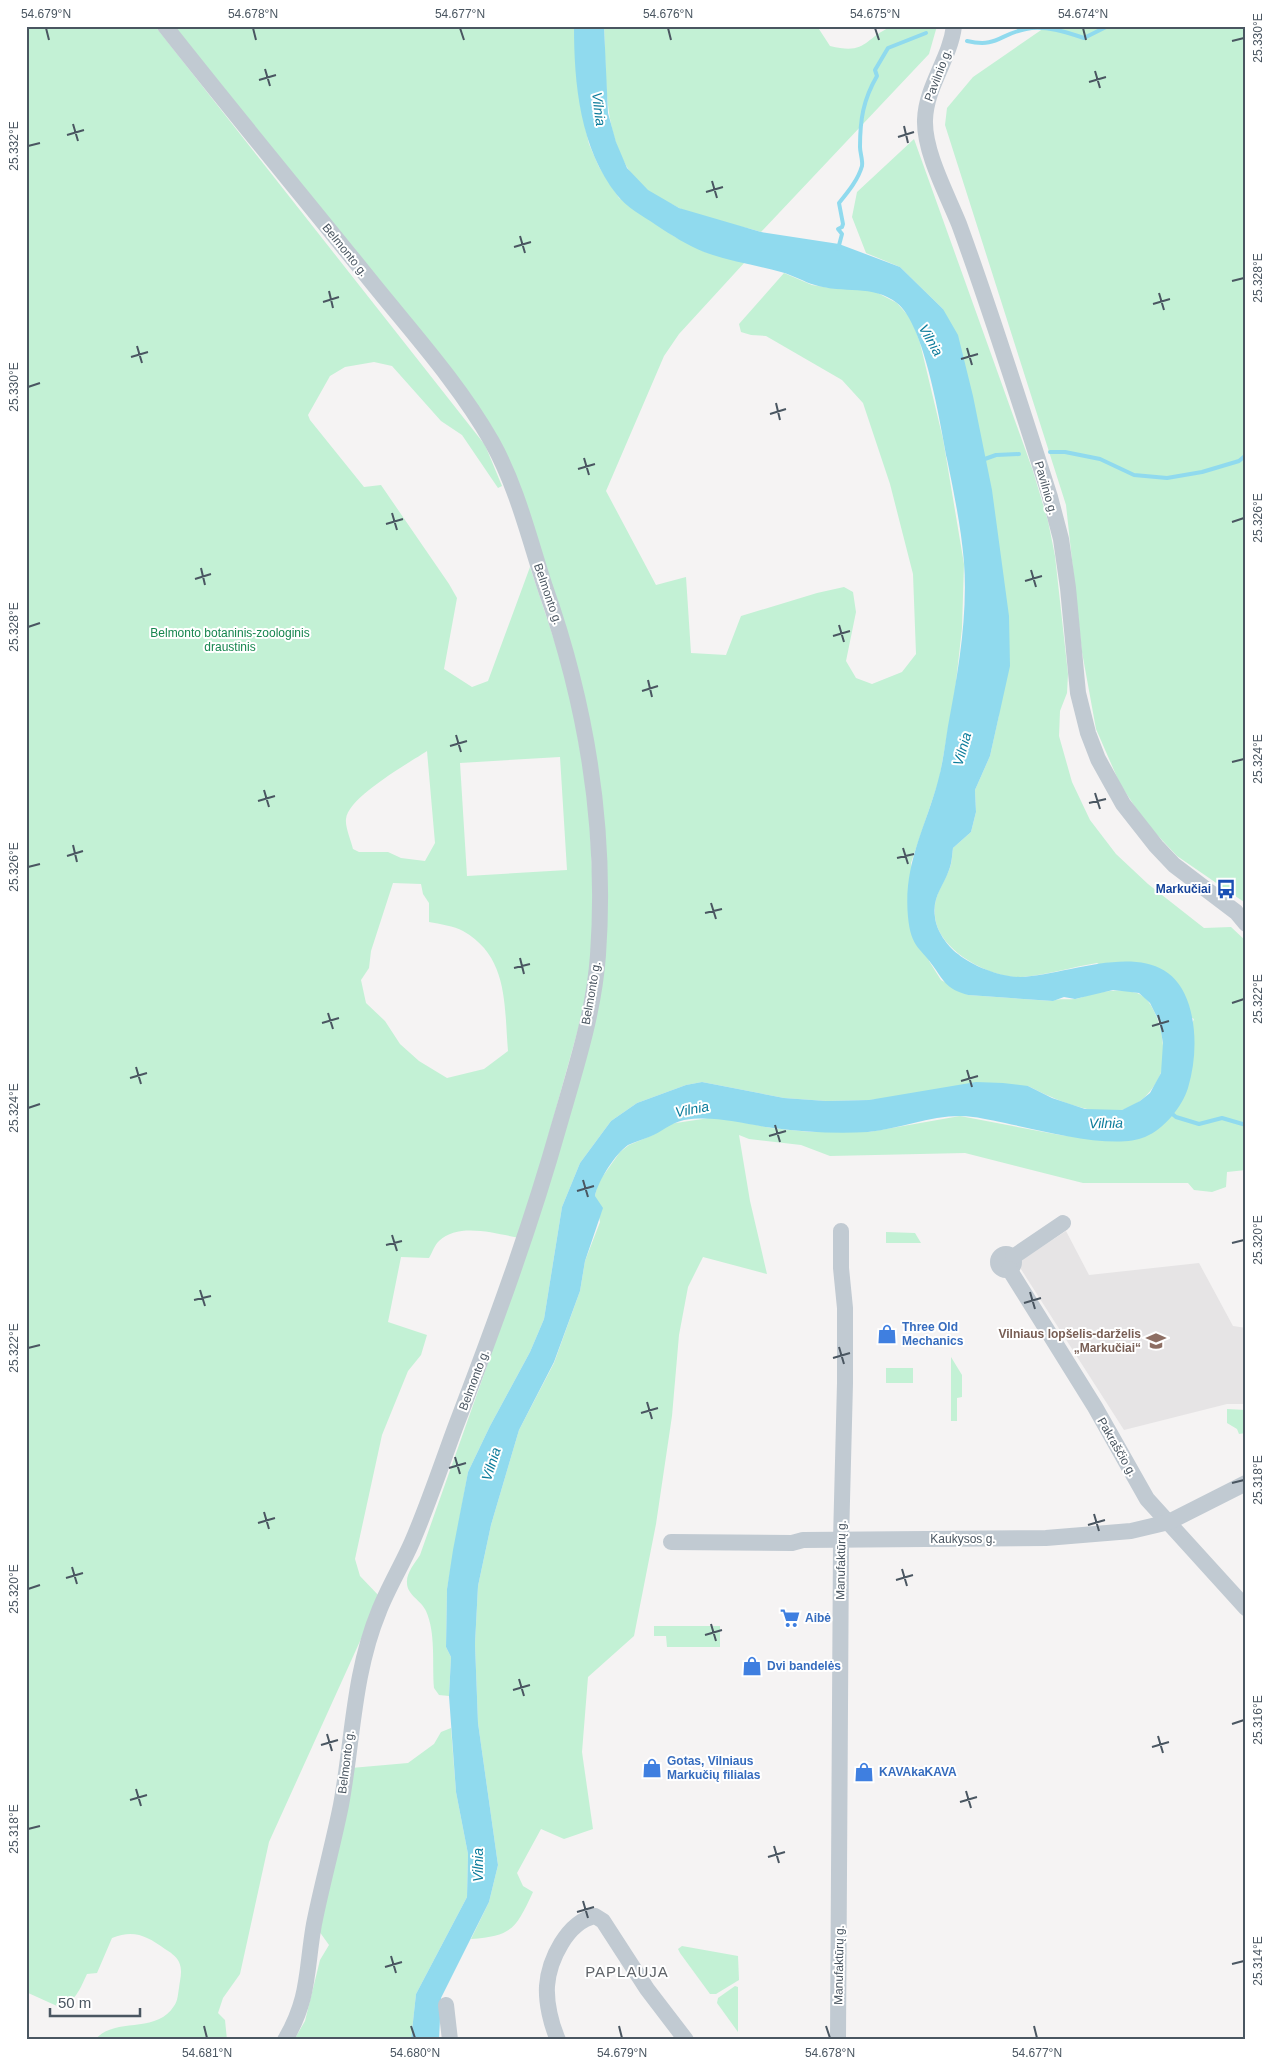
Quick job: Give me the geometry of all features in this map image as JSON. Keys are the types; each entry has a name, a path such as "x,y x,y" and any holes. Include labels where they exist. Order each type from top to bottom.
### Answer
{"street":[{"name":"Belmonto g.","path":"165,26 403,322 461,396 490,439 516,495 560,630 588,746 597,808 600,904 598,959 592,1000 576,1066 535,1210 487,1346 412,1541 379,1610 364,1652 351,1724 341,1802 314,1926 306,1995 297,2020 285,2040"},
{"name":"Pavilnio g.","path":"954,26 948,52 927,100 925,121 928,139 1050,497 1060,539 1078,692 1088,733 1108,780 1137,824 1174,865 1242,918"},
{"name":"Pakraščio g.","path":"1063,1223 1011,1263 1147,1499 1246,1608"},
{"name":"Manufaktūrų g.","path":"838,2040 841,1540 845,1374 841,1231"},
{"name":"Kaukysos g.","path":"671,1542 792,1543 803,1540 1046,1538 1130,1531 1168,1522 1246,1483"},
{"path":"558,2040 549,2009 547,1988 550,1966 565,1939 578,1924 595,1916 603,1921 647,1989 686,2040"},
{"path":"446,2005 450,2040"}],"shaded area":[{"name":"Vilniaus lopšelis-darželis „Markučiai“","path":"1066,1231 1089,1275 1199,1263 1233,1326 1246,1328 1246,1404 1227,1404 1124,1430 1017,1263"}],"green space":[{"path":"905,25 937,26 929,54 761,232 707,218 677,207 650,193 632,174 621,156 609,114 604,26 817,26 830,46 851,49 863,45 890,27"},
{"name":"Belmonto botaninis-zoologinis draustinis","path":"26,26 155,26 485,445 502,486 498,488 462,435 441,421 392,366 374,362 345,367 330,376 308,415 364,487 381,485 449,584 457,598 444,669 472,687 488,681 530,567 568,682 589,800 594,919 591,966 582,1015 520,1238 489,1232 457,1232 447,1235 439,1241 429,1258 401,1257 388,1322 427,1335 421,1355 408,1371 382,1435 355,1559 360,1576 380,1597 269,1842 240,1974 223,1998 218,2013 225,2020 227,2040 95,2040 103,2033 113,2029 157,2020 166,2015 176,2002 181,1975 179,1962 169,1951 140,1935 127,1934 112,1938 97,1973 87,1974 73,1999 63,2005 57,2006 26,1992","holes":["427,751 435,843 425,861 401,858 388,852 359,852 353,849 346,822 349,810 380,781","560,757 567,870 467,876 460,763","393,883 421,884 423,894 429,903 429,922 451,926 463,931 478,942 489,954 501,984 508,1051 484,1069 447,1078 419,1061 400,1044 385,1021 366,1003 361,980 369,968 371,951"]},
{"path":"173,26 574,26 581,109 589,144 599,167 619,198 675,237 705,252 745,262 679,334 664,356 606,491 656,585 686,577 691,653 726,655 741,616 817,593 844,587 853,592 856,612 846,661 856,678 872,684 902,672 916,654 913,574 890,484 863,403 842,380 766,336 741,332 739,324 784,273 812,285 872,290 897,303 912,320 920,343 943,439 964,564 962,628 955,691 939,780 911,863 929,961 941,980 968,995 1052,1001 1076,999 1113,991 1137,993 1145,998 1152,1007 1157,1017 1163,1043 1163,1066 1150,1092 1135,1105 1111,1112 1074,1106 1028,1086 869,1100 826,1101 784,1098 702,1082 686,1085 637,1103 611,1121 580,1163 562,1207 544,1319 530,1352 490,1426 468,1472 447,1589 446,1647 451,1657 449,1696 439,1695 434,1688 432,1639 429,1620 424,1607 409,1591 407,1579 411,1568 420,1555 488,1363 593,1021 601,788 514,471"},
{"path":"1047,26 1246,26 1246,900 1244,902 1177,856 1145,822 1120,784 1096,729 1082,652 1066,505 945,125 947,108 973,77"},
{"path":"914,139 1033,471 1048,521 1055,556 1068,674 1067,693 1060,711 1059,736 1072,782 1090,820 1116,854 1148,884 1204,928 1231,927 1246,941 1246,1170 1227,1172 1226,1187 1212,1192 1194,1190 1188,1183 1083,1183 965,1153 830,1156 801,1145 749,1139 739,1135 750,1201 767,1274 703,1257 688,1287 679,1335 672,1416 656,1524 634,1636 588,1677 582,1752 593,1829 564,1839 541,1829 517,1873 523,1886 533,1892 517,1922 505,1932 485,1938 471,1939 489,1902 498,1865 478,1723 475,1644 478,1586 491,1525 519,1430 554,1363 580,1291 585,1261 600,1222 595,1196 598,1183 620,1152 629,1145 653,1135 669,1124 716,1117 771,1128 810,1132 869,1132 960,1116 1060,1135 1115,1141 1144,1137 1194,1019 1097,963 1041,975 1022,977 1009,976 981,968 955,951 945,940 938,928 935,916 935,902 950,868 953,848 971,832 976,812 975,790 990,756 999,715 943,309 900,267 866,253 852,217 857,192"},
{"path":"886,1232 915,1233 921,1243 886,1243"},
{"path":"951,1357 962,1375 962,1397 957,1398 957,1421 951,1421"},
{"path":"886,1368 913,1368 913,1383 886,1383"},
{"path":"1227,1409 1246,1410 1246,1433 1239,1434 1237,1429 1227,1423"},
{"path":"654,1626 720,1626 720,1647 667,1647 666,1636 654,1636"},
{"path":"451,1728 456,1792 468,1854 467,1897 416,1994 411,2040 294,2040 305,2021 320,1960 329,1945 319,1931 351,1768 408,1763 434,1744 441,1732"},
{"path":"682,1946 738,1956 739,1980 716,1994 710,1994 680,1953 678,1949"},
{"path":"735,1986 738,1987 738,2032 717,2003 718,1998"}],"water":[{"name":"Vilnia","path":"574,26 604,26 608,113 616,142 627,168 648,190 679,208 761,232 839,244 900,267 943,309 958,335 973,396 992,490 1009,616 1010,666 990,756 975,790 976,812 971,832 953,848 950,867 935,904 934,910 937,927 950,947 964,958 979,967 1012,977 1042,975 1116,962 1139,962 1160,968 1177,982 1189,1005 1193,1025 1194,1057 1188,1088 1177,1110 1159,1129 1145,1137 1129,1141 1085,1139 991,1120 960,1116 868,1132 844,1133 797,1131 718,1119 695,1119 674,1123 654,1135 628,1145 613,1161 603,1176 595,1196 603,1208 585,1261 580,1291 554,1362 519,1430 491,1525 478,1586 475,1644 478,1723 498,1865 489,1902 441,1998 439,2040 411,2040 416,1994 467,1897 468,1854 456,1792 449,1696 451,1657 446,1647 447,1589 468,1472 490,1426 530,1352 544,1319 562,1207 580,1163 611,1121 637,1103 686,1085 702,1082 784,1098 826,1101 869,1100 976,1082 1003,1083 1028,1086 1052,1098 1085,1109 1122,1110 1140,1101 1150,1093 1161,1073 1163,1043 1159,1021 1150,1003 1139,993 1113,990 1075,999 1064,997 1053,1001 968,995 953,989 946,983 914,942 909,928 908,917 907,898 909,881 916,848 933,798 943,760 961,644 965,603 964,562 959,523 930,376 916,332 907,315 897,303 888,297 868,291 826,288 785,273 704,252 673,236 625,203 605,177 587,136 578,93"}],"waterway":[{"path":"967,41 977,43 992,42 1017,31 1033,28 1055,30 1084,38 1108,26"},
{"path":"838,249 842,234 838,229 843,224 839,203 855,181 862,166 860,147 862,119 868,93 877,76 875,70 888,48 926,33"},
{"path":"1050,452 1065,452 1100,459 1134,475 1167,478 1202,472 1239,461 1246,455"},
{"path":"982,460 996,455 1019,454"},
{"path":"1170,1112 1176,1117 1199,1124 1222,1118 1246,1125"}],"place":[{"name":"Markučiai","path":"1226,889"},
{"name":"Three Old Mechanics","path":"887,1334"},
{"name":"Vilniaus lopšelis-darželis „Markučiai“","path":"1156,1341"},
{"name":"Aibė","path":"790,1618"},
{"name":"Dvi bandelės","path":"752,1666"},
{"name":"Gotas, Vilniaus Markučių filialas","path":"652,1768"},
{"name":"KAVAkaKAVA","path":"864,1772"}],"district":[{"name":"PAPLAUJA","path":"627,1971"}]}
